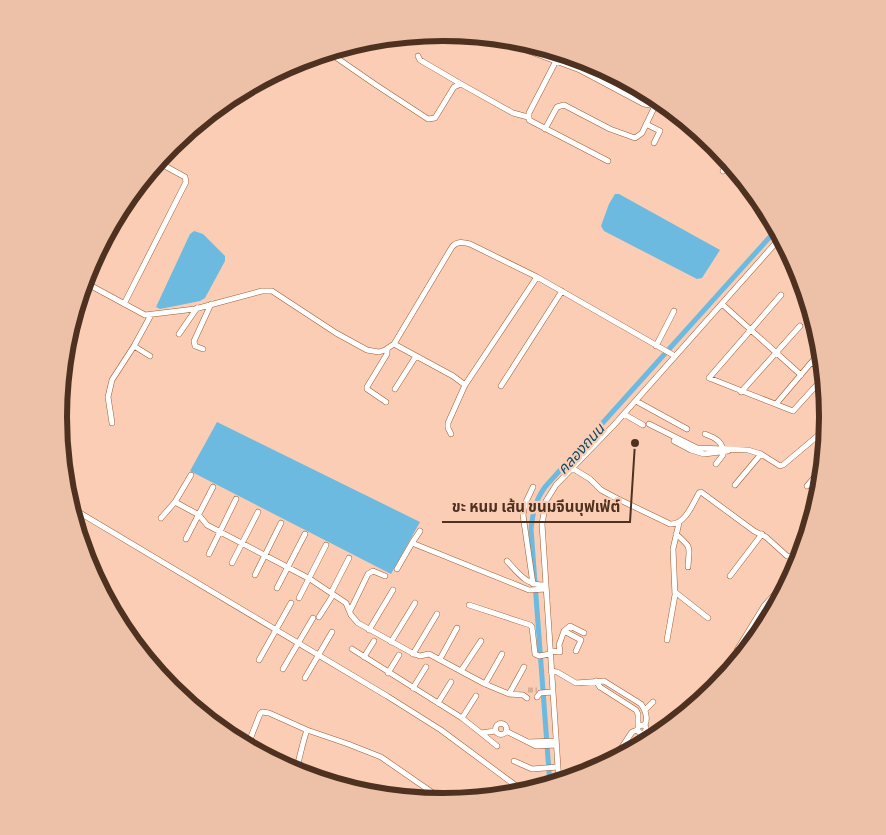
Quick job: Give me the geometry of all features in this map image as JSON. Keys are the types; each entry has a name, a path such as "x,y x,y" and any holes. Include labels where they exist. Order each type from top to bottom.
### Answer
{"street":[{"path":"531,52 580,70 644,104 653,106"},
{"path":"418,56 420,60 461,84 513,113 528,117 529,120 608,162"},
{"path":"336,57 428,118 435,118 454,87 461,84"},
{"path":"528,117 556,61"},
{"path":"545,128 559,105 570,108 610,129 635,138 642,133 655,107"},
{"path":"646,124 660,131 654,143"},
{"path":"124,304 186,182 186,177 165,166"},
{"path":"91,286 145,315 197,308 262,291 272,291 336,332 368,350 380,352 394,344 455,244 463,242 562,291 673,355"},
{"path":"558,776 544,587 542,514 546,501 556,485 636,401 673,355 722,304 776,243"},
{"path":"451,434 448,423 465,385 537,278"},
{"path":"501,386 562,291"},
{"path":"780,295 709,378 790,411 796,410 817,385"},
{"path":"203,350 195,346 194,341 211,304"},
{"path":"722,304 801,375"},
{"path":"179,334 197,308"},
{"path":"659,347 674,310"},
{"path":"112,423 108,397 110,385 151,315"},
{"path":"741,392 800,326"},
{"path":"394,344 453,376 465,385"},
{"path":"134,346 150,356"},
{"path":"386,402 367,389 367,387 387,354 387,349"},
{"path":"395,389 416,356"},
{"path":"776,404 814,359"},
{"path":"812,362 815,365"},
{"path":"636,401 687,429"},
{"path":"625,413 672,438 697,448 748,450 761,454 780,466 818,435"},
{"path":"705,434 718,440 723,450 716,464"},
{"path":"735,486 761,454"},
{"path":"572,468 590,479 601,490 616,498 670,524 679,523"},
{"path":"161,518 175,502 191,475"},
{"path":"806,486 814,477"},
{"path":"186,539 213,487"},
{"path":"533,487 525,504 523,515 534,587"},
{"path":"667,640 675,592 673,549 676,534 679,523 699,493 701,492 762,534 787,556 793,556"},
{"path":"209,554 236,499"},
{"path":"175,502 199,515 207,525 310,579 346,602 358,623 413,654 420,656 429,654 485,684 509,694 525,696 528,690"},
{"path":"232,563 258,512"},
{"path":"79,513 441,730 517,787"},
{"path":"255,575 281,523"},
{"path":"397,569 420,531"},
{"path":"277,588 304,534"},
{"path":"676,534 690,549 688,567"},
{"path":"730,576 762,534"},
{"path":"412,543 498,579 534,587 544,587"},
{"path":"300,598 326,545"},
{"path":"283,669 332,594 349,558"},
{"path":"507,561 534,587"},
{"path":"350,611 368,574 373,571 385,576"},
{"path":"369,630 393,590"},
{"path":"675,592 708,618"},
{"path":"737,650 764,606 775,594"},
{"path":"259,660 292,603"},
{"path":"391,642 415,603"},
{"path":"469,605 530,625 532,627 533,651 539,656 560,652 559,645 564,631 570,626 584,633"},
{"path":"413,654 437,614"},
{"path":"440,659 457,628"},
{"path":"564,631 581,640 576,651"},
{"path":"305,678 332,632"},
{"path":"364,658 374,641"},
{"path":"461,671 480,641"},
{"path":"352,649 462,718 497,746"},
{"path":"485,684 502,654"},
{"path":"388,672 399,655"},
{"path":"413,688 426,666"},
{"path":"509,694 524,667"},
{"path":"551,672 557,672 576,683 604,681 641,704 645,710 647,720 644,725 646,728 632,732 621,748"},
{"path":"596,681 600,687 636,710 640,730 644,735"},
{"path":"438,703 451,682"},
{"path":"539,693 551,692"},
{"path":"462,718 476,696"},
{"path":"645,710 653,702"},
{"path":"250,740 262,712 274,715 307,730 381,757 434,794"},
{"path":"496,731 496,726 501,724 505,726 506,730 529,742 554,743"},
{"path":"297,764 307,730"},
{"path":"481,733 496,731 501,735 506,730"},
{"path":"640,730 647,733"},
{"path":"514,761 532,769 556,767"}],"water":[{"path":"615,194 619,194 720,250 702,278 697,279 604,231 601,226"},
{"path":"194,231 203,234 225,256 225,261 205,298 200,301 160,309 156,307 190,234"},
{"path":"217,422 420,522 391,574 190,471"}],"waterway":[{"name":"คลองถนน","path":"549,778 531,529 537,502 545,487 772,235"}],"tunnel":[{"path":"528,690 537,690"}],"place":[{"name":"ขะ หนม เส้น ขนมจีนบุฟเฟ่ต์","path":"635,443"}]}
